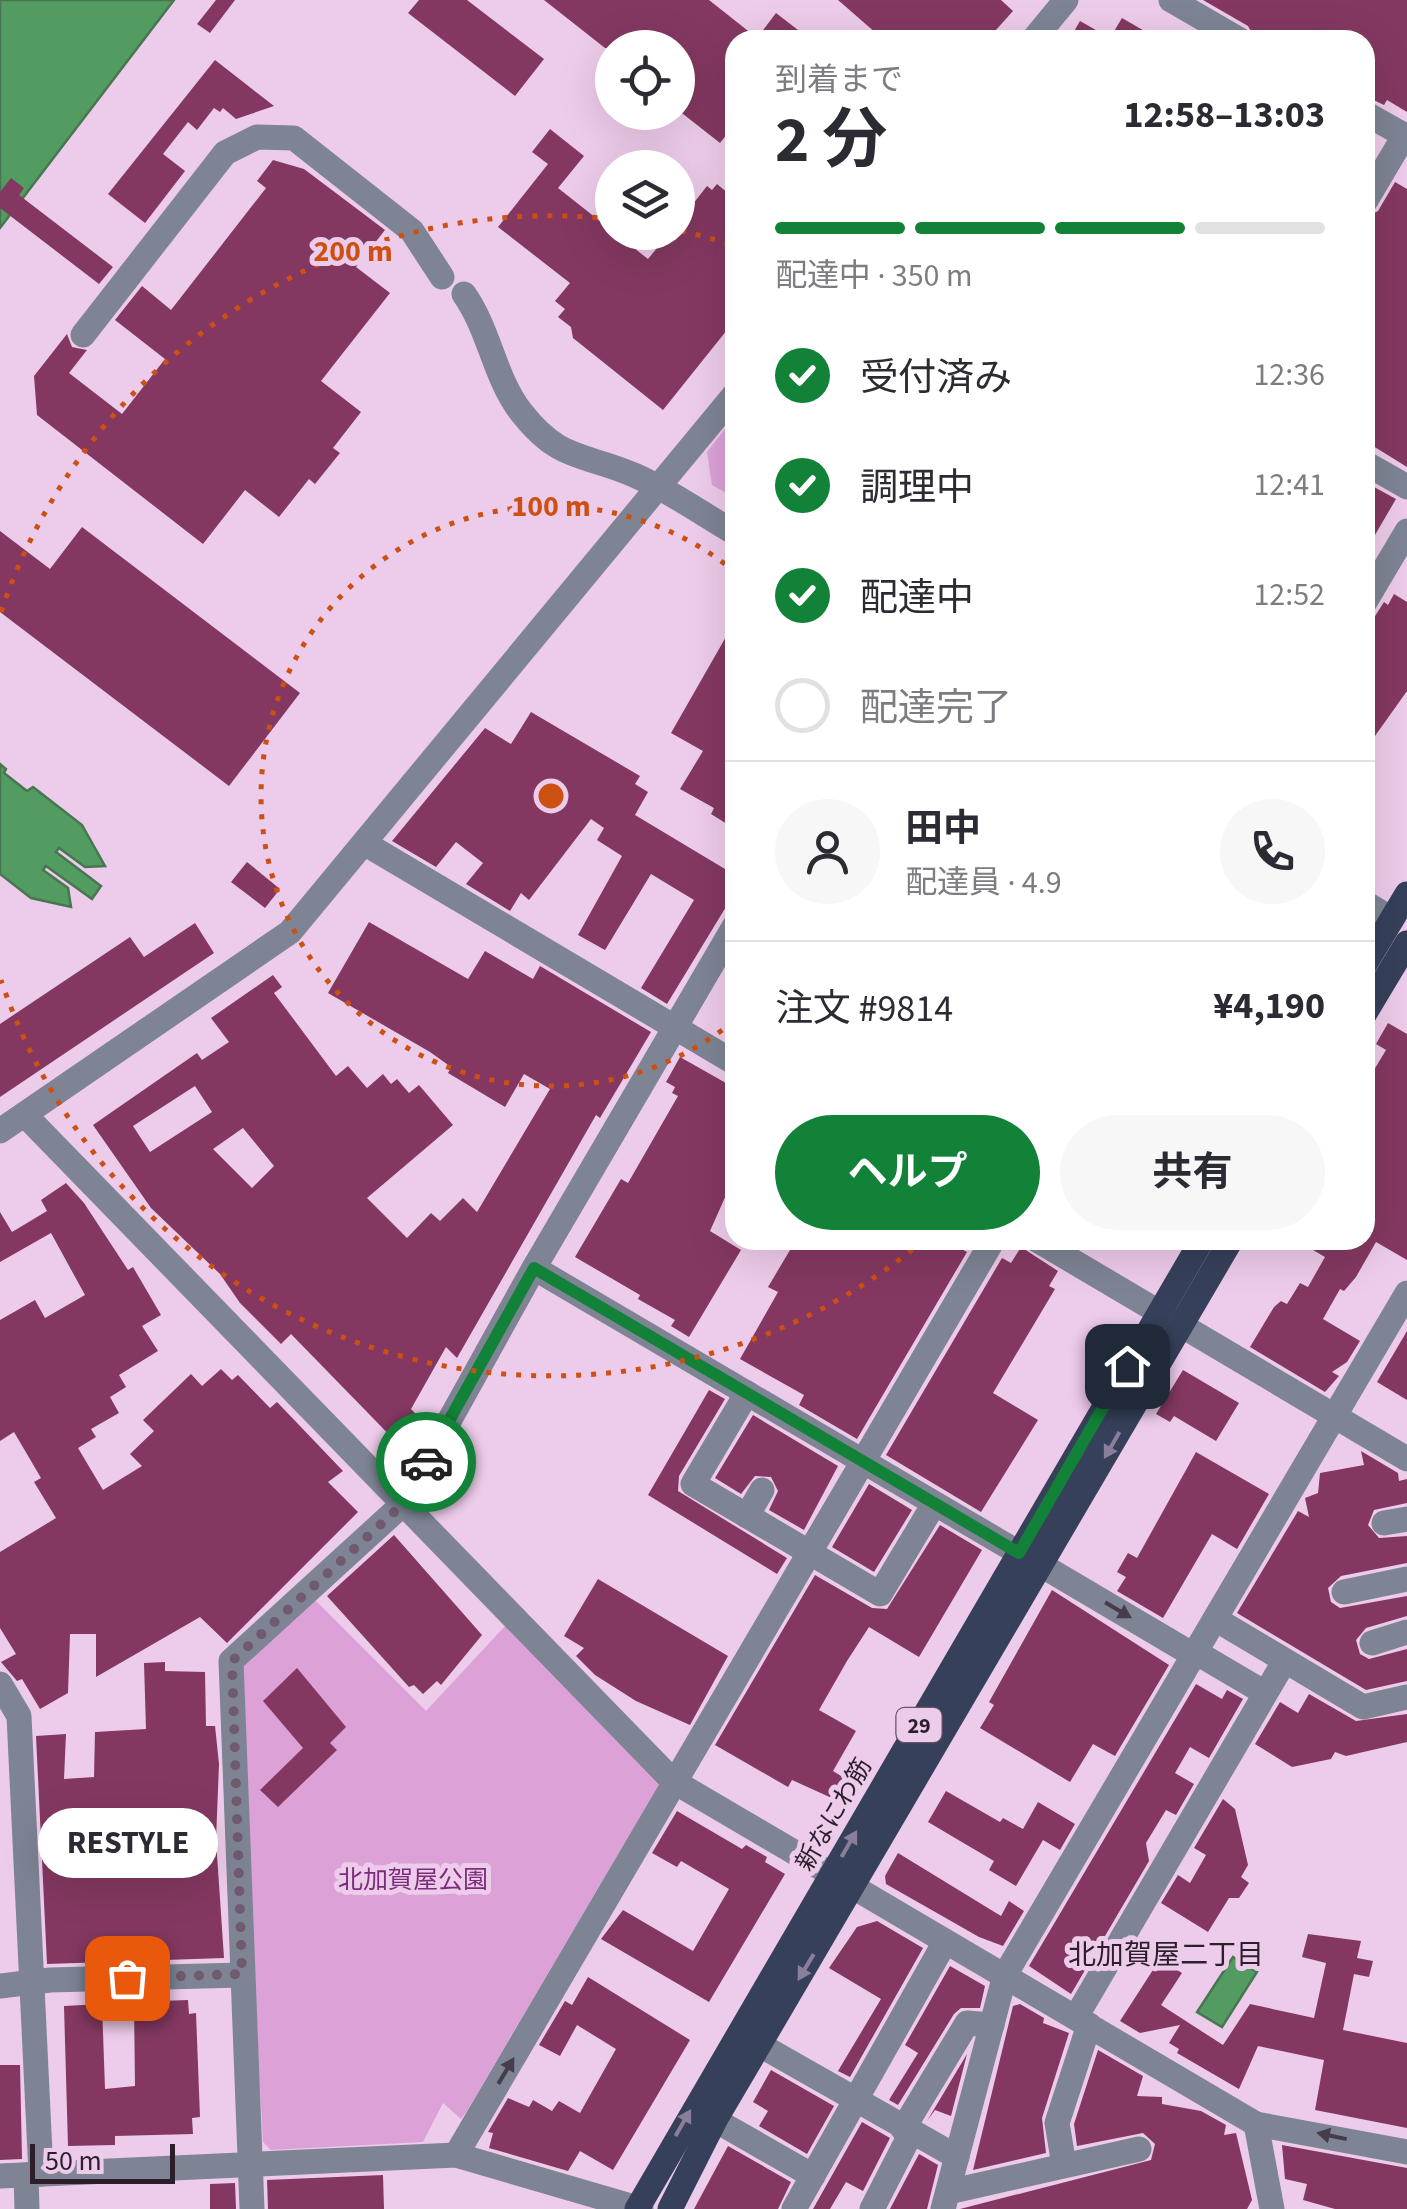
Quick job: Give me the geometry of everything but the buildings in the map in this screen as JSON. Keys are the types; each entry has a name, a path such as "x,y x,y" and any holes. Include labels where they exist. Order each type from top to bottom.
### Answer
{"main road":[{"path":"1375,953 1400,924 1407,894"},
{"path":"1375,997 1407,942"},
{"name":"新なにわ筋","path":"1170,1319 1198,1250"},
{"name":"新なにわ筋","path":"638,2209 841,1883 1170,1319 1224,1250"},
{"name":"新なにわ筋","path":"670,2209 715,2120 760,2045 841,1883"}],"street":[{"path":"1041,30 1066,0"},
{"path":"1171,0 1223,30"},
{"path":"1375,119 1406,137 1375,186"},
{"path":"82,335 225,153 257,137 294,138 412,231 442,277"},
{"path":"464,294 481,318 508,393 542,436 578,459 630,474 725,527"},
{"path":"725,406 282,939 8,1122 403,1504 673,1781 1256,2124 1407,2152"},
{"path":"1375,468 1407,487"},
{"path":"1375,585 1407,531"},
{"path":"364,843 725,1058"},
{"path":"1375,909 1400,924"},
{"path":"252,2209 232,1661 403,1504 534,1268 725,942"},
{"path":"456,2155 986,1250"},
{"path":"1054,1250 1407,1460"},
{"path":"534,1268 1265,1694"},
{"path":"946,2200 1004,1975 1407,1294"},
{"path":"747,1393 693,1484 880,1594 934,1504"},
{"path":"747,1516 762,1490"},
{"path":"1344,1592 1407,1579"},
{"path":"1216,1620 1362,1706 1407,1696"},
{"path":"1372,1643 1407,1632"},
{"path":"1064,2164 1057,2123 1082,2021 1284,1662"},
{"path":"0,1684 19,1716 30,1986 33,2175 27,2209"},
{"path":"794,2209 945,1942"},
{"path":"0,1986 30,1986 50,1980 242,1974"},
{"path":"872,2209 907,2131 967,2024 992,2025"},
{"path":"760,2045 957,2157"},
{"path":"715,2120 813,2176"},
{"path":"1256,2124 1272,2209"},
{"path":"946,2200 1064,2164 1140,2149"},
{"path":"0,2176 456,2155 638,2209"}],"green space":[{"path":"725,429 725,492 712,485 707,452"},
{"name":"北加賀屋公園","path":"312,1597 426,1711 506,1625 661,1781 467,2111 461,2119 443,2103 423,2142 271,2150 263,2142 237,1663"}],"shaded area":[{"path":"0,0 174,0 0,228"},
{"path":"0,764 6,769 4,773 27,791 33,787 82,825 105,866 85,867 59,848 56,852 101,886 92,899 46,866 43,870 68,888 71,907 31,898 0,874"},
{"path":"1233,1957 1257,1972 1222,2027 1197,2012"}],"way so far":[{"path":"127,1978 242,1974 229,1675 232,1661 403,1504 426,1462"}],"place":[{"name":"RESTYLE","path":"127,1978"}],"district":[{"name":"北加賀屋二丁目","path":"1166,1954"}],"route":[{"path":"426,1462 534,1268 1019,1553 1127,1366"}]}
